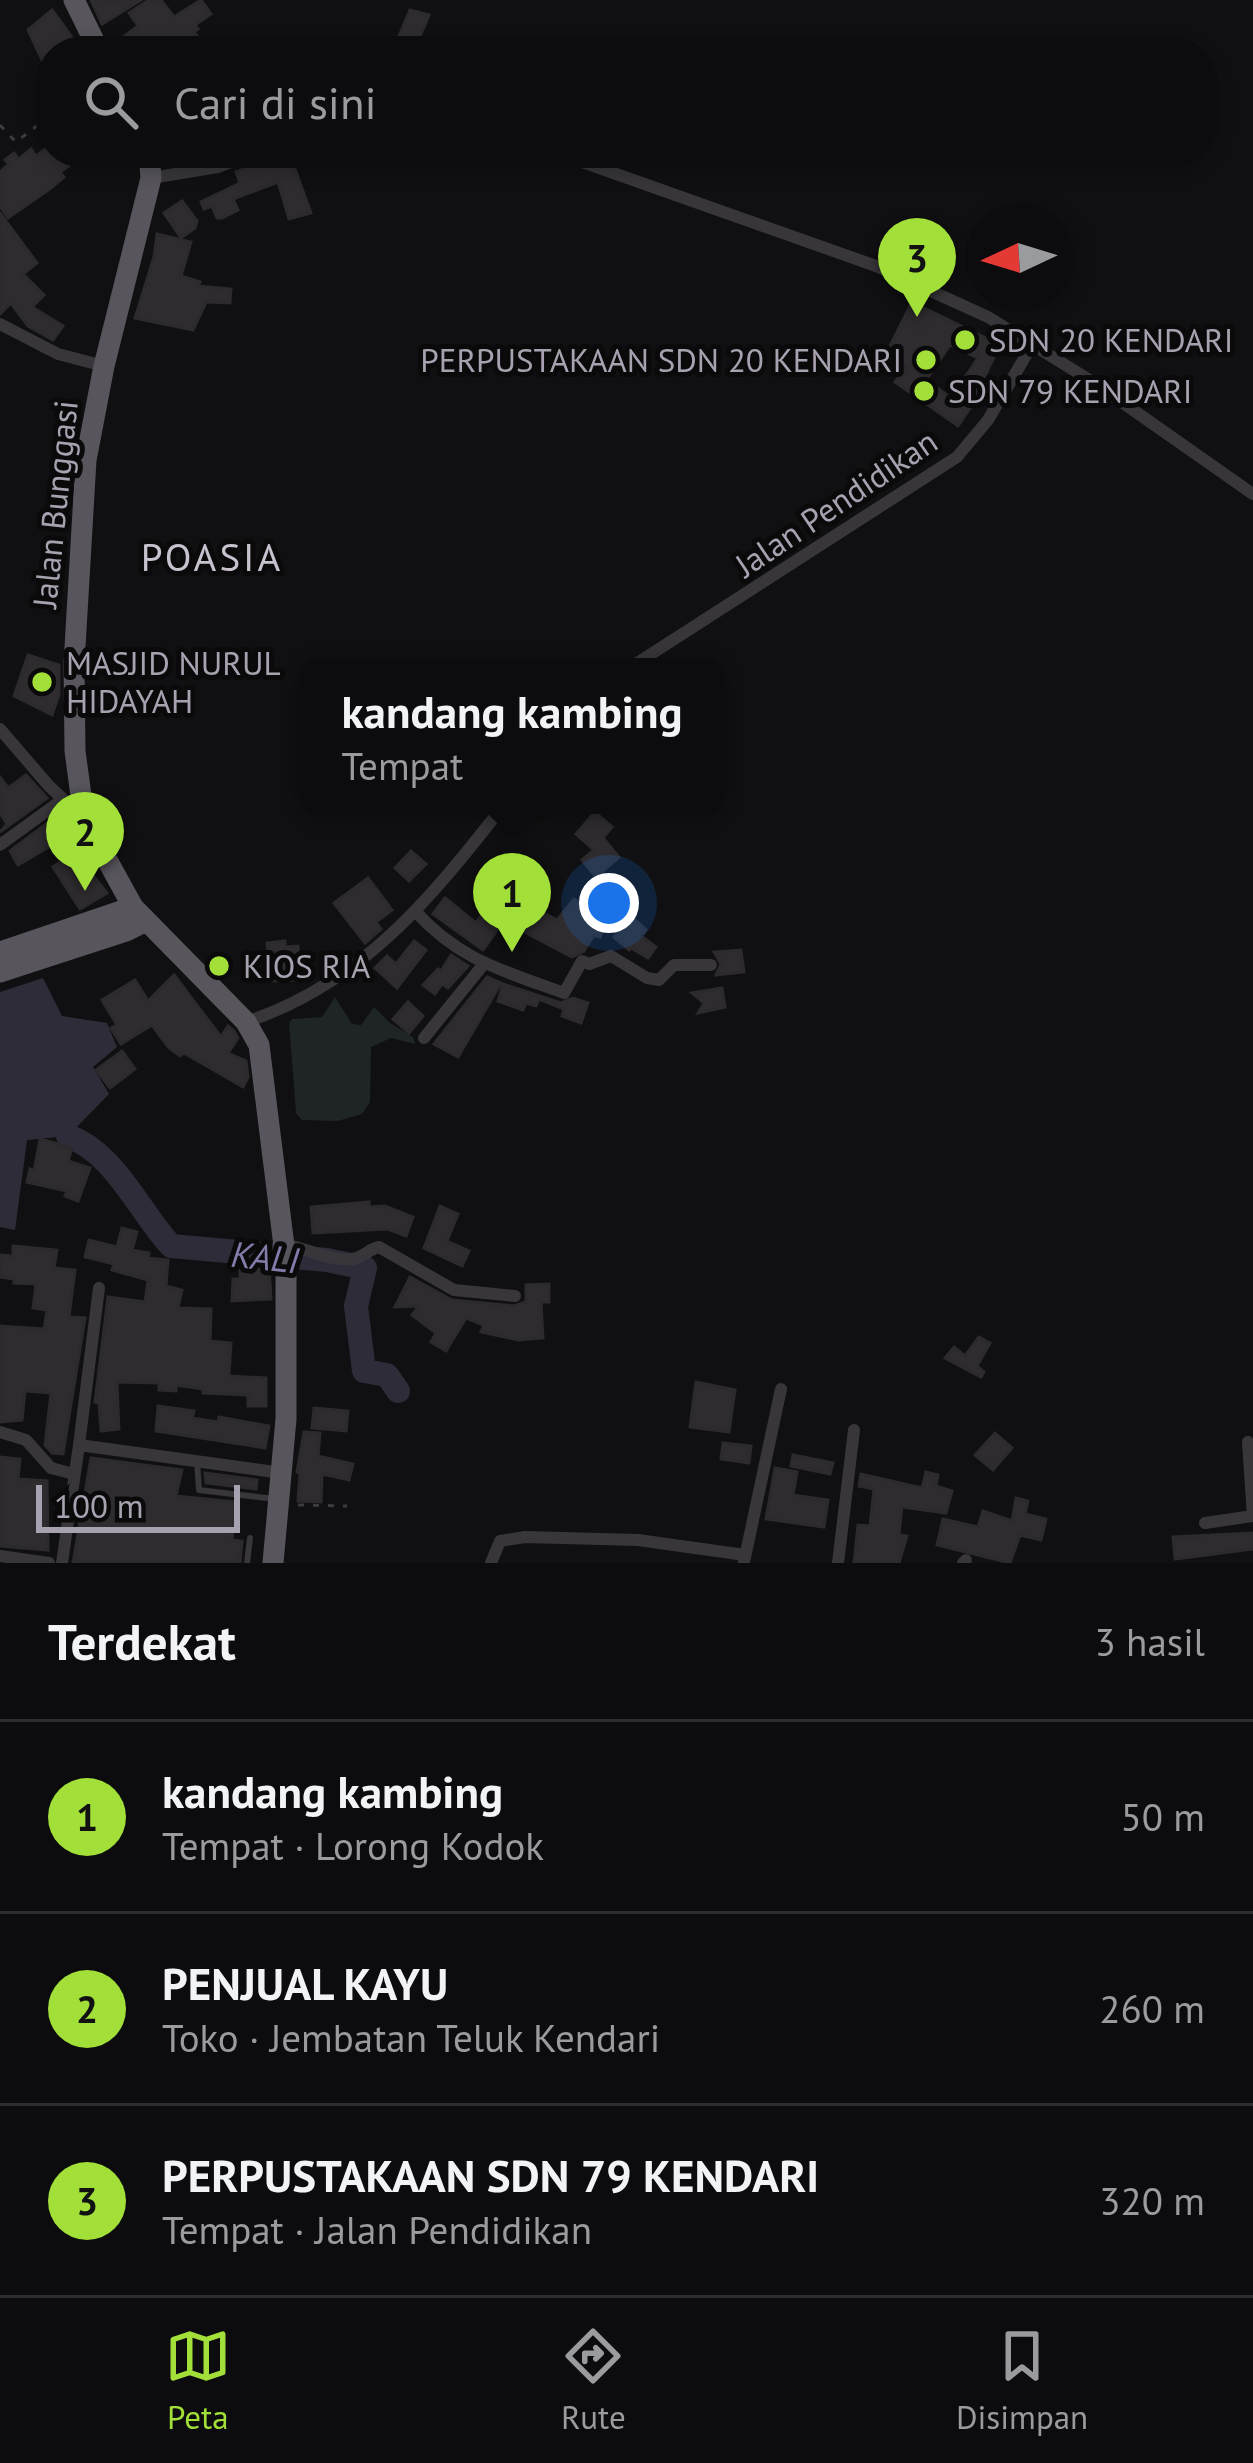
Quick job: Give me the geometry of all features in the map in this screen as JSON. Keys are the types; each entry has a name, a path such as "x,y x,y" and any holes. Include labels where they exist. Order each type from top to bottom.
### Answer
{"highway":[{"path":"74,0 92,36"},
{"name":"Jalan Bunggasi","path":"150,168 86,460 76,607 75,751 84,818 139,914 246,1022"},
{"path":"0,972 43,948 139,914"},
{"path":"0,952 43,948"},
{"path":"246,1022 259,1045 285,1252 284,1473 273,1563"}],"street":[{"path":"151,178 212,168"},
{"path":"599,168 876,266 988,317 1253,494"},
{"path":"0,324 58,355 104,366"},
{"name":"Jalan Pendidikan","path":"645,658 957,457 988,420 1032,346"},
{"path":"0,729 62,800 84,818"},
{"path":"0,845 62,800"},
{"path":"246,1022 336,981 398,930 496,814"},
{"path":"415,911 442,939 483,965 564,993 582,961 590,964 611,956 658,980 674,965 711,964"},
{"path":"424,1038 483,965"},
{"path":"285,1252 299,1247 307,1254 349,1259 379,1246 454,1289 515,1296"},
{"path":"62,1563 99,1288"},
{"path":"491,1563 500,1541 525,1537 638,1540 744,1559 781,1389"},
{"path":"838,1563 854,1430"},
{"path":"0,1432 26,1440 51,1468 74,1474"},
{"path":"1205,1523 1253,1516 1248,1442"},
{"path":"79,1444 284,1473"},
{"path":"0,1556 49,1563"}],"lane":[{"path":"197,1459 199,1490 279,1502"},
{"path":"247,1563 250,1538"}],"path":[{"path":"0,125 16,142 36,127"},
{"path":"279,1502 347,1506"}],"shaded area":[{"path":"43,978 62,1016 107,1023 117,1047 93,1067 109,1094 68,1136 27,1140 15,1230 0,1227 0,992"},
{"path":"335,997 352,1024 361,1025 374,1007 413,1037 415,1044 391,1038 371,1047 370,1102 362,1114 338,1121 302,1120 296,1113 289,1023 322,1017"}],"building":[{"path":"91,0 141,0 102,24"},
{"path":"149,0 161,0 174,17 201,0 211,14 195,25 197,36 125,36 138,26 129,13"},
{"path":"52,10 71,36 36,36 36,47 28,30"},
{"path":"410,10 429,15 420,36 399,36"},
{"path":"31,149 36,168 66,168 60,172 64,177 8,218 0,206 0,172 14,153 19,159"},
{"path":"295,168 311,213 289,219 278,182 233,199 238,210 217,218 212,206 204,209 201,202 240,183 236,172"},
{"path":"182,201 197,221 181,238 164,213"},
{"path":"0,213 37,263 23,274 44,295 32,307 63,326 53,340 28,326 11,303 0,314"},
{"path":"157,234 191,242 181,276 200,282 198,286 231,289 230,303 206,302 193,330 135,318"},
{"path":"912,302 1000,345 983,380 987,383 958,426 895,382 907,367 885,356","holes":["950,345 978,358 951,398 926,380"]},
{"name":"MASJID NURUL HIDAYAH","path":"28,655 59,665 59,695 52,715 14,696"},
{"path":"26,775 47,798 0,832 7,824 0,813 0,777 8,788"},
{"path":"60,814 73,833 18,865 10,851"},
{"path":"597,814 612,827 603,838 619,857 596,877 582,860 594,850 576,834"},
{"path":"82,847 89,858 84,864 107,893 80,909 53,867"},
{"path":"411,851 426,864 409,881 395,868"},
{"path":"368,878 392,910 376,922 381,929 365,943 334,903"},
{"path":"445,898 476,923 485,910 503,922 483,950 433,914"},
{"path":"574,899 605,918 600,937 594,935 584,951 572,957 515,927 522,901 557,920"},
{"path":"632,917 646,930 641,936 656,947 648,958 614,937"},
{"path":"285,941 285,947 298,946 300,980 270,981 267,943"},
{"path":"414,941 426,950 397,988 375,968 387,956 396,964"},
{"path":"741,950 744,972 716,975 721,964 714,952"},
{"path":"451,955 468,966 448,988 442,984 435,994 423,985 441,971"},
{"path":"174,975 221,1037 228,1026 234,1031 238,1038 228,1053 246,1061 248,1077 243,1087 184,1053 180,1056 152,1025 121,1044 111,1028 117,1025 102,1000 135,980 148,1001"},
{"path":"487,977 501,983 458,1057 434,1044"},
{"path":"503,984 561,1003 573,998 588,1003 581,1023 562,1016 564,1009 539,999 536,1006 526,1003 523,1010 498,1001"},
{"path":"722,988 725,1007 698,1013 704,1003 692,993"},
{"path":"408,1002 423,1016 409,1033 393,1019"},
{"path":"122,1051 135,1069 110,1088 96,1070"},
{"path":"40,1139 72,1148 68,1161 90,1168 78,1201 65,1196 67,1191 27,1182"},
{"path":"369,1202 369,1207 385,1206 413,1217 406,1236 388,1229 313,1233 311,1207"},
{"path":"440,1206 458,1214 447,1241 469,1251 462,1266 424,1248"},
{"path":"122,1228 137,1232 132,1250 168,1260 166,1286 182,1290 178,1308 211,1309 210,1341 231,1343 229,1376 266,1378 266,1406 248,1406 248,1395 203,1393 203,1389 176,1385 176,1391 159,1390 159,1383 117,1382 119,1429 101,1431 99,1403 95,1402 108,1297 145,1302 148,1280 85,1257 89,1240 117,1247"},
{"path":"13,1246 57,1250 54,1268 75,1270 69,1317 85,1318 63,1454 52,1453 45,1445 51,1393 25,1391 22,1420 0,1422 0,1326 44,1329 47,1310 33,1308 36,1284 0,1277 1,1255 13,1256"},
{"path":"240,1265 269,1266 271,1299 232,1301 233,1279 240,1279"},
{"path":"410,1277 452,1300 514,1306 526,1302 526,1285 549,1284 549,1302 541,1302 543,1338 519,1340 481,1332 484,1325 466,1318 446,1351 431,1342 436,1333 412,1315 419,1306 395,1307 404,1289 410,1289 405,1287"},
{"path":"979,1337 990,1343 977,1366 984,1372 981,1377 945,1358 954,1347 965,1356"},
{"path":"696,1382 735,1390 729,1432 690,1427"},
{"path":"158,1406 194,1411 192,1418 218,1422 219,1417 269,1426 265,1448 156,1431"},
{"path":"314,1408 348,1411 346,1431 312,1428"},
{"path":"304,1432 320,1433 318,1456 353,1464 349,1480 322,1474 321,1502 298,1501"},
{"path":"995,1433 1012,1448 993,1470 975,1455"},
{"path":"723,1443 751,1446 749,1463 721,1459"},
{"path":"793,1455 833,1463 830,1474 791,1466"},
{"path":"0,1457 20,1459 18,1479 47,1481 48,1550 0,1546"},
{"path":"91,1458 182,1470 176,1496 236,1502 232,1540 242,1541 240,1563 73,1563"},
{"path":"775,1468 797,1472 793,1495 828,1500 824,1527 766,1519"},
{"path":"926,1472 938,1475 936,1486 952,1491 946,1513 902,1507 899,1535 907,1536 899,1563 854,1563 858,1525 870,1526 874,1489 859,1486 861,1474 922,1488"},
{"path":"205,1473 257,1480 256,1489 206,1483"},
{"path":"1016,1498 1028,1501 1025,1514 1046,1519 1041,1540 1020,1535 1010,1563 937,1545 943,1519 978,1527 983,1511 1012,1521"},
{"path":"1253,1533 1253,1549 1175,1559 1173,1537"}],"waterway":[{"name":"KALI","path":"68,1136 85,1144 113,1169 171,1246 327,1260 365,1268 356,1306 364,1371 387,1375 398,1391"}],"place":[{"name":"PERPUSTAKAAN SDN 79 KENDARI","path":"917,317"},
{"name":"SDN 20 KENDARI","path":"965,340"},
{"name":"PERPUSTAKAAN SDN 20 KENDARI","path":"926,360"},
{"name":"SDN 79 KENDARI","path":"924,391"},
{"name":"MASJID NURUL HIDAYAH","path":"42,682"},
{"name":"PENJUAL KAYU","path":"85,891"},
{"name":"kandang kambing","path":"512,952"},
{"name":"KIOS RIA","path":"219,966"}],"district":[{"name":"POASIA","path":"212,557"}]}
